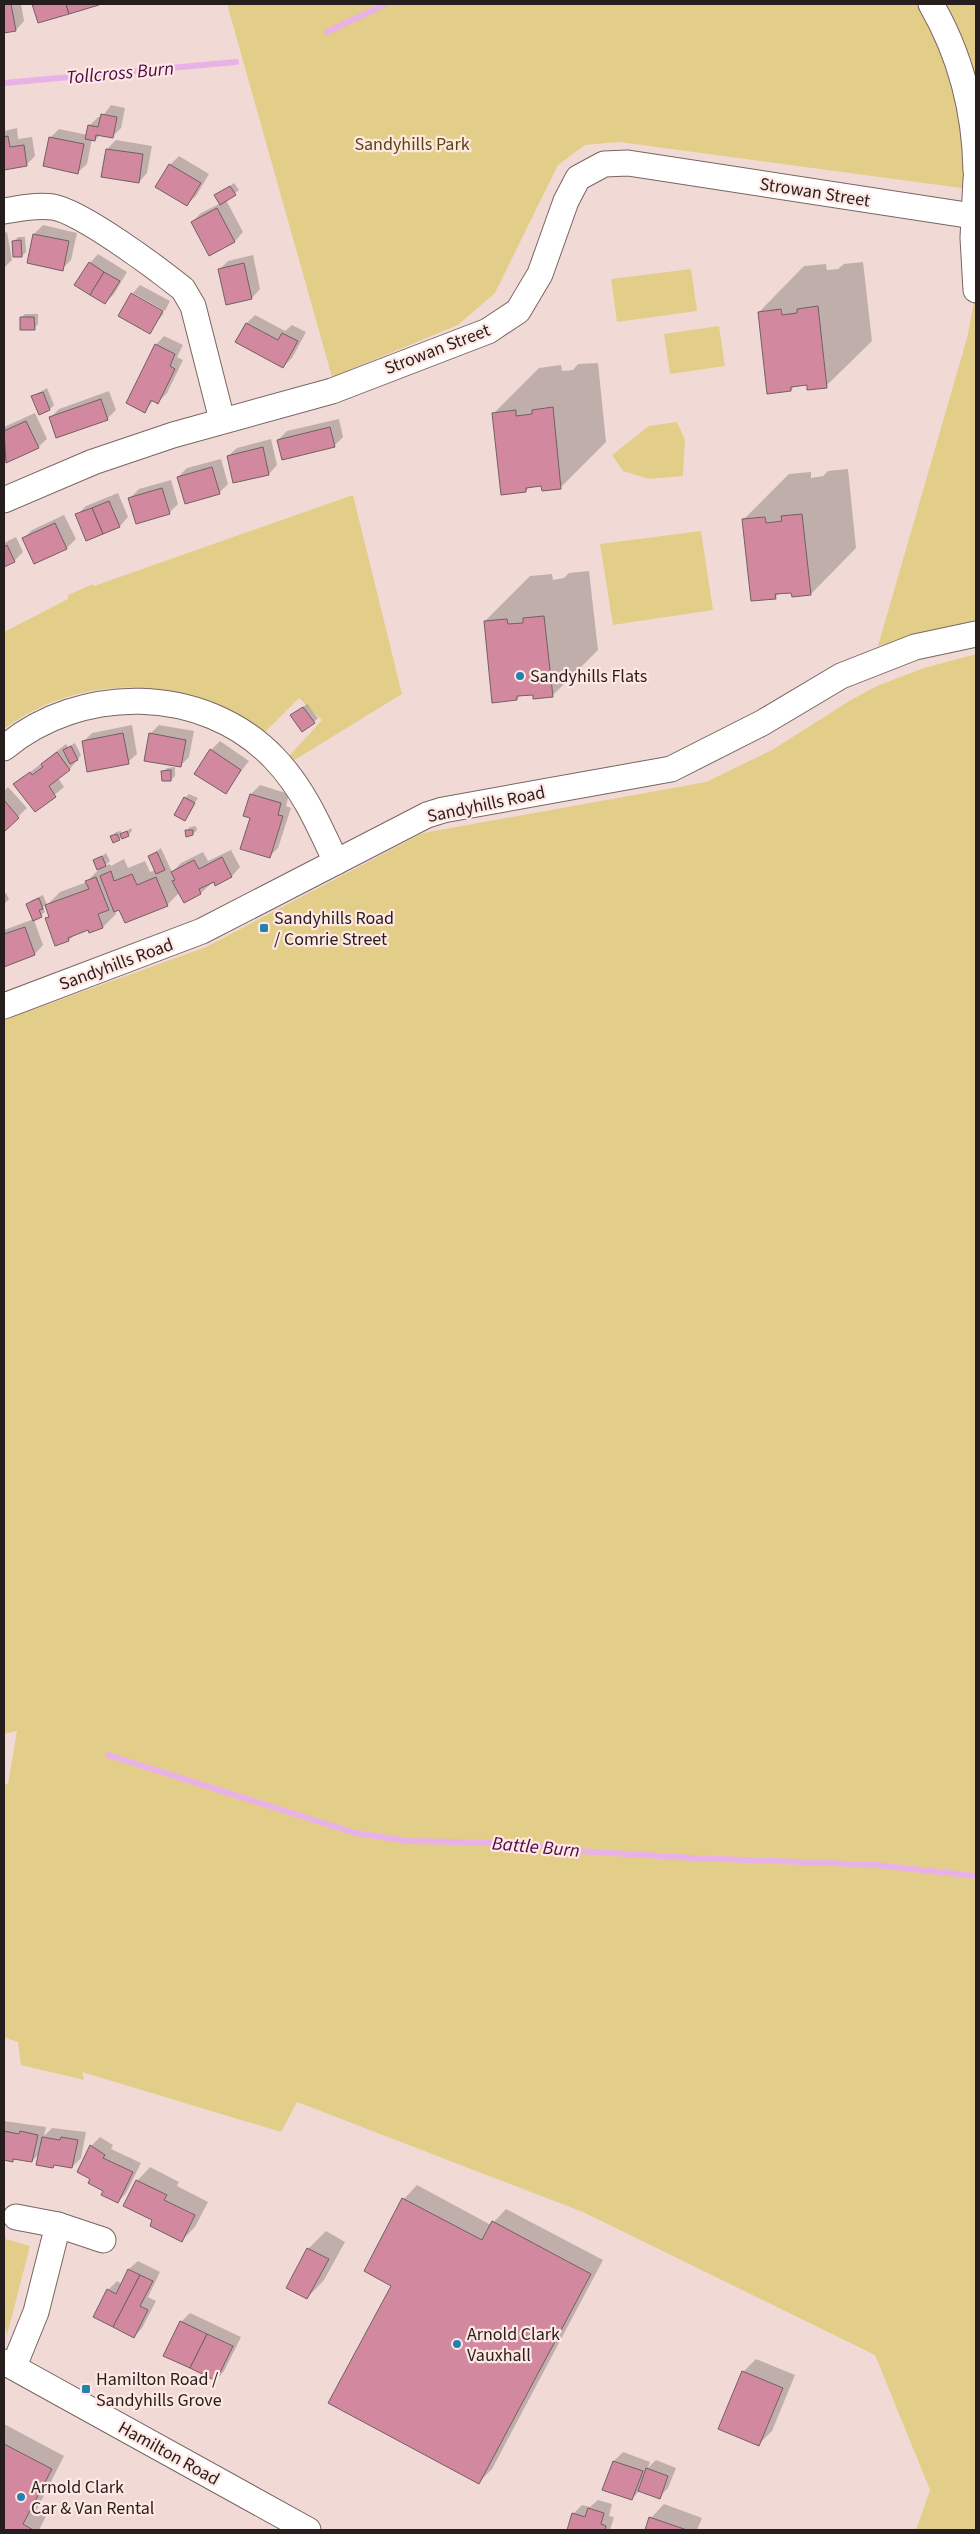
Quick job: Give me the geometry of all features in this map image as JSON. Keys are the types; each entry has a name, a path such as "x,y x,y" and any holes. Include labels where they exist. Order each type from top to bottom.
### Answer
{"street":[{"path":"931,4 947,36 967,90 973,122 976,171"},
{"name":"Strowan Street","path":"4,500 93,462 222,420 332,391 488,331 518,311 540,274 566,200 578,178 604,164 628,163 973,216"},
{"path":"976,179 973,216 973,256 976,290"},
{"path":"4,211 54,207 75,214 183,289 193,306 222,420"},
{"name":"Sandyhills Road","path":"4,1006 202,931 400,828 442,810 671,770 762,723 841,676 915,647 976,634"},
{"path":"4,748 50,718 93,704 124,700 147,701 171,704 203,713 233,726 248,736 283,768 307,802 336,862"},
{"path":"16,2218 58,2225 103,2240"},
{"path":"9,2364 36,2312 58,2225"},
{"name":"Hamilton Road","path":"9,2364 308,2530"}],"green space":[{"name":"Sandyhills Park","path":"227,4 976,4 976,190 619,142 585,145 558,165 495,293 458,325 332,377"},
{"path":"691,269 697,311 617,322 611,279"},
{"path":"976,293 976,624 878,646 967,338"},
{"path":"719,326 725,366 670,374 664,334"},
{"path":"677,422 685,440 683,476 649,479 623,471 612,455 649,426"},
{"path":"353,495 402,694 293,761 289,756 322,720 299,698 264,733 234,714 202,700 168,691 134,688 100,689 67,697 34,710 4,729 4,632 68,599 68,595 93,584 94,586"},
{"path":"701,531 713,610 613,625 600,544"},
{"path":"976,654 976,2530 916,2530 930,2490 875,2355 583,2212 297,2102 281,2132 82,2072 84,2080 21,2065 18,2042 4,2037 4,1785 8,1784 17,1731 4,1734 4,1020 206,947 423,833 706,782 772,750 851,700 877,686 924,668"},
{"path":"4,2225 6,2239 30,2246 7,2335 4,2321"}],"building":[{"path":"4,4 11,4 16,31 4,33"},
{"path":"32,4 66,4 69,14 38,23"},
{"path":"66,4 99,4 99,5 69,14"},
{"path":"101,114 117,117 113,138 96,135 95,141 85,139 88,125 98,127"},
{"path":"8,136 10,147 24,145 27,166 4,170 4,137"},
{"path":"49,137 84,144 78,174 43,166"},
{"path":"106,149 143,154 139,183 101,177"},
{"path":"169,164 201,183 187,206 155,187"},
{"path":"230,186 236,195 220,205 214,195"},
{"path":"217,208 235,242 209,256 191,222"},
{"path":"33,234 69,241 63,271 27,263"},
{"path":"21,240 22,257 13,257 12,241"},
{"path":"89,262 104,272 90,295 74,285"},
{"path":"244,263 252,299 226,305 218,269"},
{"path":"104,272 120,281 105,304 90,295"},
{"path":"131,293 163,311 150,334 118,316"},
{"path":"818,306 827,388 807,390 807,385 791,387 791,391 767,394 758,312 781,309 782,315 797,313 797,309"},
{"path":"20,317 34,317 35,330 20,330"},
{"path":"246,323 278,340 282,333 298,341 283,368 235,342"},
{"path":"155,344 175,354 170,366 175,369 158,404 151,400 145,413 126,403"},
{"path":"43,392 50,410 39,415 31,396"},
{"path":"101,399 108,420 56,438 49,417"},
{"path":"553,407 561,489 542,491 541,486 526,488 526,492 501,495 492,413 516,410 516,416 532,414 532,410"},
{"path":"26,421 39,448 6,463 4,431"},
{"path":"330,427 335,447 282,460 277,440"},
{"path":"263,447 269,475 233,483 227,456"},
{"path":"212,467 220,494 185,504 177,477"},
{"path":"162,488 170,514 136,524 128,498"},
{"path":"109,501 120,527 103,534 92,508"},
{"path":"92,508 103,534 86,541 75,514"},
{"path":"802,514 811,595 792,597 791,593 775,594 776,599 751,601 742,519 765,517 766,523 782,521 781,516"},
{"path":"55,523 67,549 34,564 22,538"},
{"path":"7,545 15,562 4,567 4,547"},
{"name":"Sandyhills Flats","path":"544,616 553,697 533,699 533,695 517,696 517,700 492,703 484,621 507,619 508,624 523,623 523,618"},
{"path":"303,707 315,723 302,732 290,715"},
{"path":"123,733 129,764 87,772 82,741"},
{"path":"149,733 186,740 181,767 144,761"},
{"path":"71,746 78,760 70,764 63,750"},
{"path":"210,749 241,770 226,794 194,774"},
{"path":"57,752 70,770 49,786 56,797 35,812 13,784 30,772 32,775 43,767 41,764"},
{"path":"171,770 171,781 162,781 161,771"},
{"path":"250,794 281,803 278,815 283,816 270,858 240,849 250,818 243,816"},
{"path":"184,797 195,803 185,821 174,815"},
{"path":"4,800 19,818 4,832"},
{"path":"185,830 193,830 193,835 186,837"},
{"path":"127,831 129,836 122,839 120,834"},
{"path":"117,834 120,840 113,843 110,836"},
{"path":"157,852 165,870 156,874 148,856"},
{"path":"102,856 106,866 97,870 93,860"},
{"path":"222,857 232,877 215,886 214,882 199,889 201,894 184,903 172,881 175,880 171,872 194,860 199,869"},
{"path":"111,871 114,881 132,874 137,885 156,877 168,906 125,923 119,910 114,912 100,876"},
{"path":"96,877 109,910 98,914 103,928 89,933 88,930 68,938 69,941 55,946 45,918 49,917 45,905 89,889 85,881"},
{"path":"39,898 43,909 39,910 42,917 33,921 26,904"},
{"path":"25,927 35,955 4,967 4,934"},
{"path":"4,2131 19,2134 20,2131 38,2135 32,2162 13,2159 13,2162 4,2160"},
{"path":"42,2137 60,2140 61,2137 78,2140 72,2168 54,2165 53,2168 36,2165"},
{"path":"90,2145 105,2155 103,2158 133,2172 118,2203 101,2195 103,2191 88,2183 90,2179 77,2172"},
{"path":"136,2180 167,2195 164,2200 195,2215 182,2242 150,2226 152,2220 123,2206"},
{"name":"Arnold Clark Vauxhall","path":"402,2198 482,2240 492,2221 591,2274 479,2484 328,2403 391,2286 364,2271"},
{"path":"307,2248 329,2259 307,2299 286,2288"},
{"path":"128,2269 140,2275 113,2327 93,2317 107,2289 116,2294"},
{"path":"140,2275 153,2281 140,2306 148,2310 134,2338 113,2327"},
{"path":"180,2321 207,2334 190,2368 163,2356"},
{"path":"207,2334 233,2346 216,2381 190,2368"},
{"path":"742,2371 783,2388 759,2446 718,2429"},
{"name":"Arnold Clark Car & Van Rental","path":"4,2444 52,2469 23,2524 33,2530 4,2530"},
{"path":"613,2461 643,2471 632,2500 602,2490"},
{"path":"646,2468 668,2476 660,2499 638,2491"},
{"path":"588,2508 604,2513 601,2524 606,2526 605,2530 567,2530 572,2513 585,2517"},
{"path":"649,2517 687,2530 645,2530"}],"waterway":[{"name":"Tollcross Burn","path":"327,32 386,4"},
{"name":"Tollcross Burn","path":"4,83 236,62"},
{"name":"Battle Burn","path":"108,1755 355,1833 408,1841 512,1843 578,1851 694,1858 876,1865 976,1876"}],"place":[{"name":"Sandyhills Flats","path":"520,676"},
{"name":"Sandyhills Road / Comrie Street","path":"264,928"},
{"name":"Arnold Clark Vauxhall","path":"457,2344"},
{"name":"Hamilton Road / Sandyhills Grove","path":"86,2389"},
{"name":"Arnold Clark Car & Van Rental","path":"21,2497"}]}
